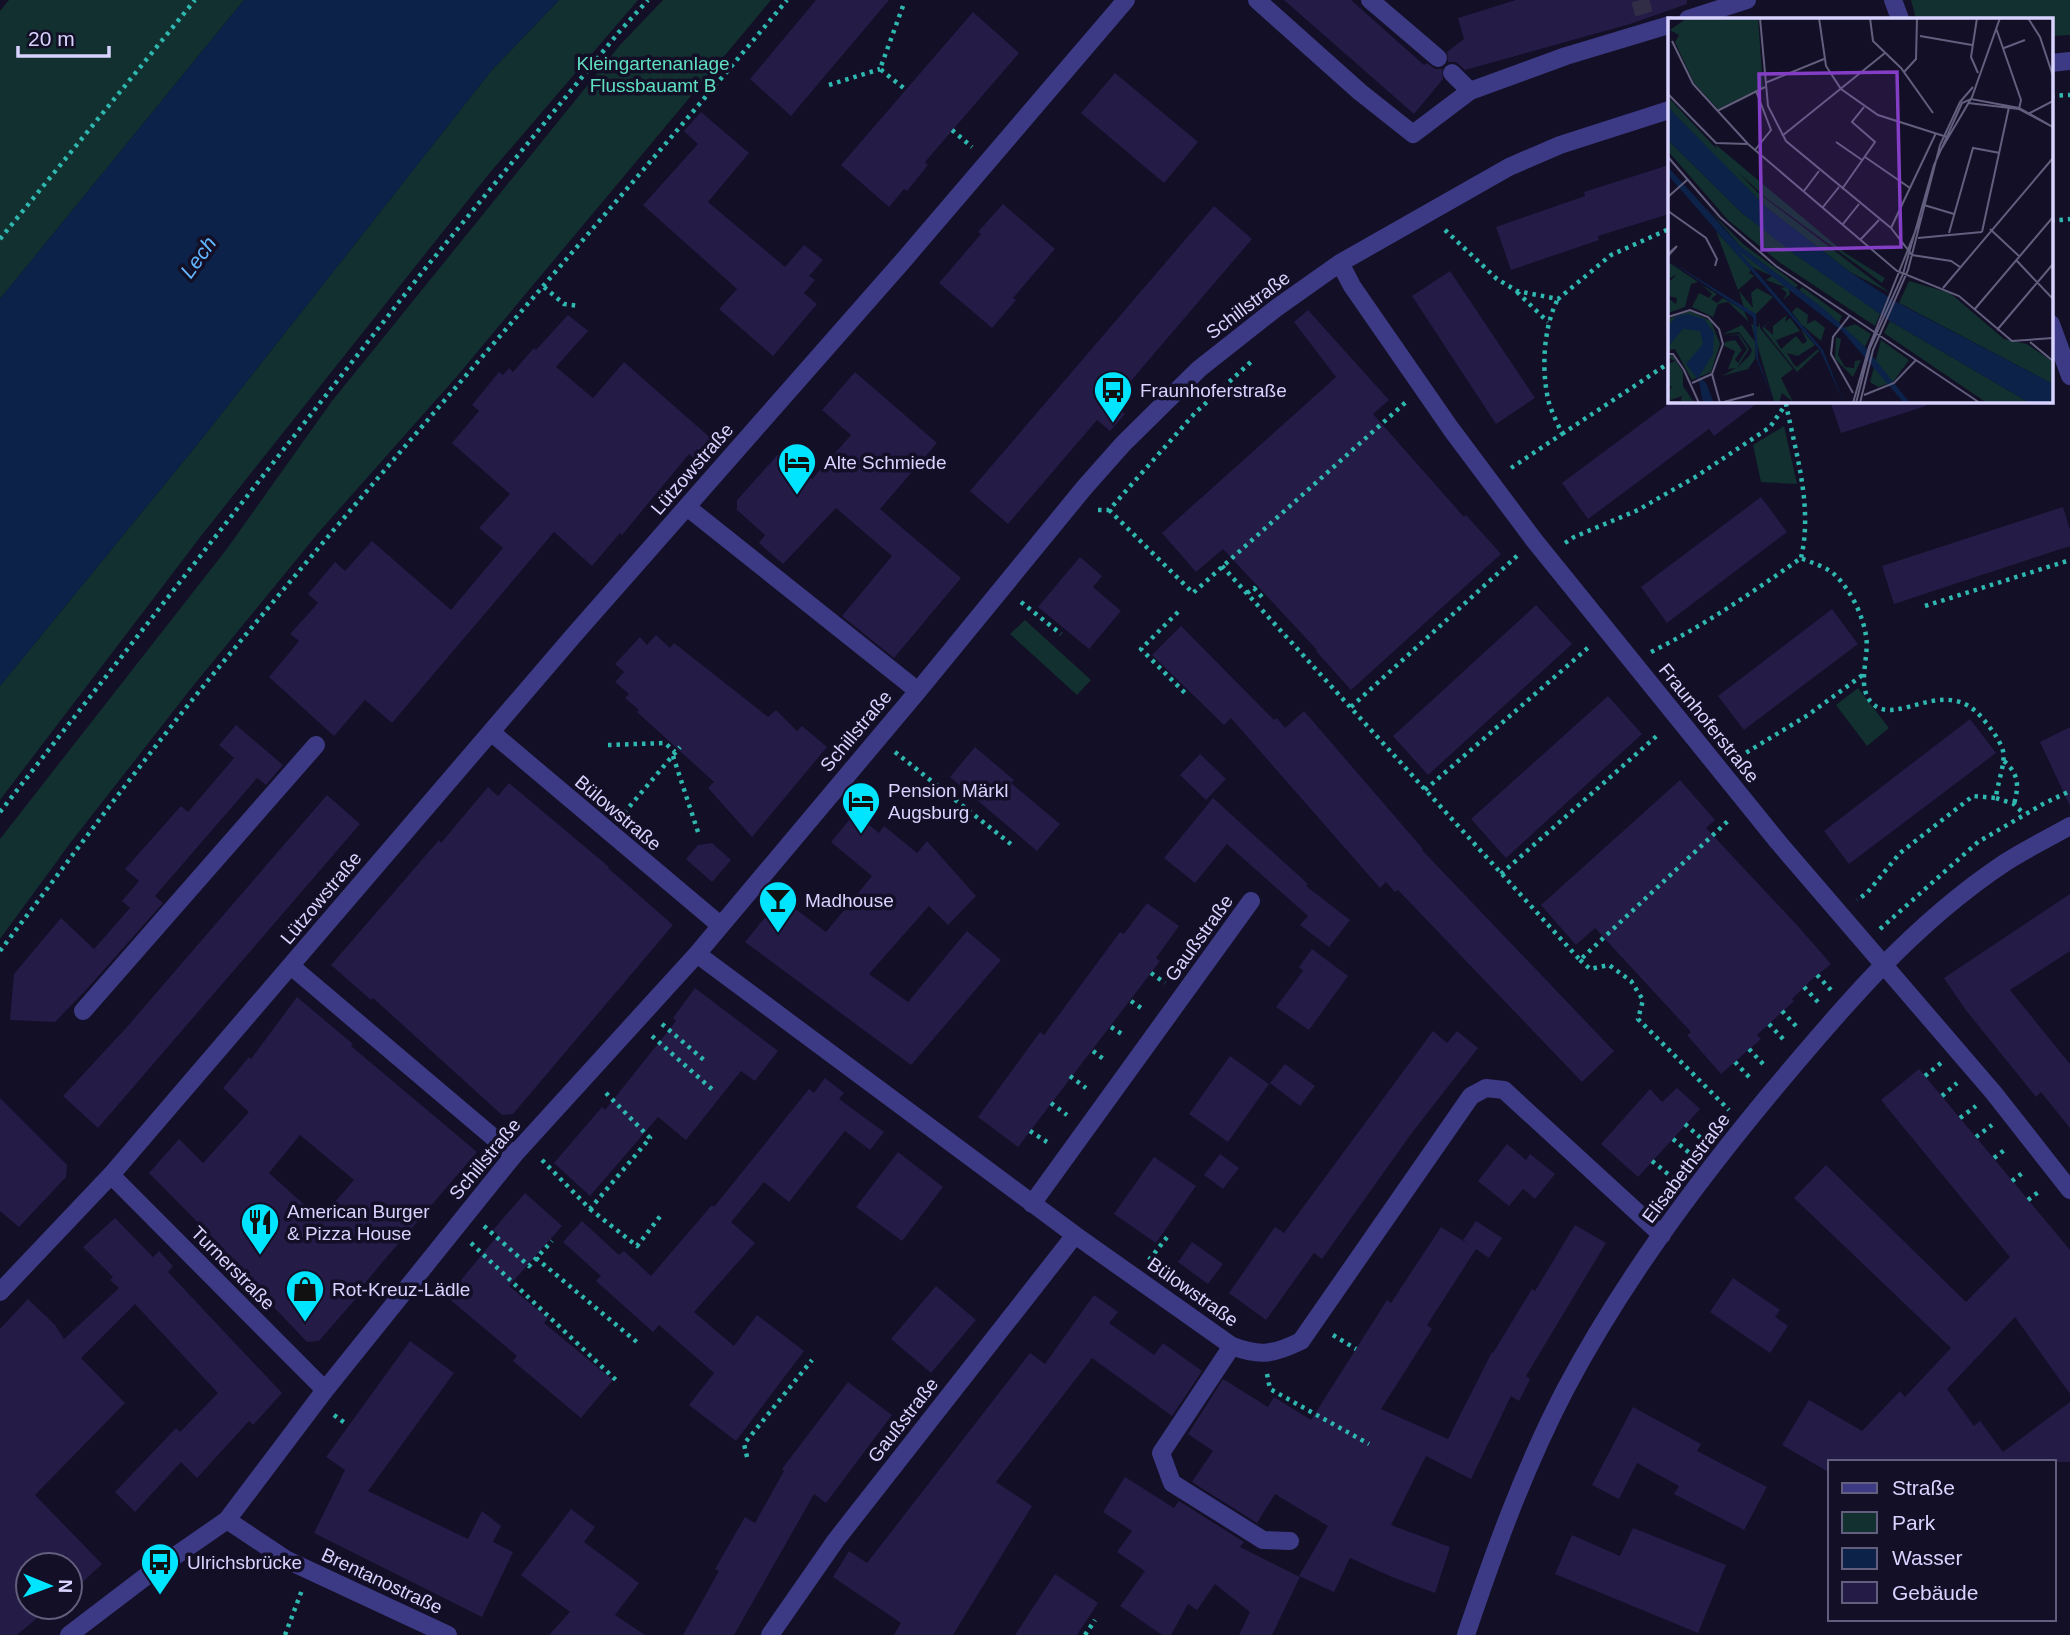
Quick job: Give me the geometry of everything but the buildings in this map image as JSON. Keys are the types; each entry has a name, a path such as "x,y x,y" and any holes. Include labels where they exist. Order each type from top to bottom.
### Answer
{"street":[{"name":"Lützowstraße","path":"0,1292 110,1175 1126,0"},
{"path":"1257,0 1360,92 1413,134 1469,91 1566,56 1668,25"},
{"path":"1370,0 1438,58"},
{"path":"1691,18 1747,0"},
{"path":"1893,0 1899,18"},
{"path":"1644,13 1650,32"},
{"path":"2052,63 2070,61"},
{"path":"1452,73 1469,91"},
{"name":"Schillstraße","path":"69,1635 149,1574 227,1520 325,1390 519,1149 697,954 1084,488 1123,444 1199,369 1275,309 1340,263 1509,167 1560,145 1668,110"},
{"name":"Fraunhoferstraße","path":"1340,263 1352,286 1489,482 1747,803 1993,1093 2070,1190"},
{"path":"2052,327 2070,376"},
{"name":"Schillstraße","path":"687,508 918,691"},
{"name":"Bülowstraße","path":"491,732 720,926"},
{"path":"83,1011 316,745"},
{"name":"Elisabethstraße","path":"1466,1635 1520,1486 1565,1392 1607,1315 1662,1235 1744,1125 1811,1043 1882,965 1943,909 2006,862 2070,826"},
{"name":"Gaußstraße","path":"1032,1204 1251,901"},
{"name":"Bülowstraße","path":"697,954 1075,1235 1232,1346 1250,1353 1262,1354"},
{"name":"Lützowstraße","path":"290,966 519,1149"},
{"path":"1262,1354 1283,1350 1301,1341 1471,1096 1486,1088 1504,1090 1662,1235"},
{"name":"Turnerstraße","path":"110,1175 325,1390"},
{"name":"Gaußstraße","path":"770,1635 836,1539 1075,1235"},
{"path":"1232,1346 1161,1453 1172,1483 1263,1540 1290,1541"},
{"name":"Brentanostraße","path":"227,1520 287,1560 448,1635"}],"path":[{"path":"0,239 195,0"},
{"path":"0,812 424,270 648,0"},
{"path":"0,951 222,664 385,469 787,0"},
{"path":"880,69 903,6"},
{"path":"829,85 880,69"},
{"path":"880,69 906,90"},
{"path":"2052,96 2070,95"},
{"path":"2052,221 2070,219"},
{"path":"1454,223 1443,229 1497,279 1517,291 1548,323"},
{"path":"1562,434 1549,403 1545,366 1548,323 1558,299 1611,255 1668,229"},
{"path":"544,286 564,304 580,306"},
{"path":"1517,291 1558,299"},
{"path":"1066,509 1109,510 1195,413 1262,353"},
{"path":"1489,482 1668,364"},
{"path":"1084,488 1194,593 1422,387"},
{"path":"1547,555 1574,537 1638,510 1697,476 1770,427 1786,403"},
{"path":"1632,662 1693,631 1801,558 1805,543 1805,497 1786,403"},
{"path":"1351,707 1535,540"},
{"path":"1801,558 1834,573 1848,591 1866,636 1864,674 1866,691 1873,704 1898,709 1941,699 1958,700 1975,709 2003,751 2004,761 1997,783 1996,798"},
{"path":"1925,606 2070,560"},
{"path":"1222,566 1580,960 1590,969 1609,965 1631,981 1643,1000 1638,1019 1744,1125"},
{"path":"1002,587 1061,634"},
{"path":"1247,593 1254,588 1262,597"},
{"path":"1178,612 1142,649 1185,693"},
{"path":"1424,790 1608,631"},
{"path":"1720,769 1808,715 1864,674"},
{"path":"1501,874 1677,717"},
{"path":"878,738 1012,845"},
{"path":"608,745 665,743 674,754 698,832"},
{"path":"608,833 680,747"},
{"path":"2004,761 2017,777 2018,790 2014,804"},
{"path":"1839,913 1867,893 1900,853 1973,796 1996,798 2014,804 2024,814"},
{"path":"1580,960 1747,803"},
{"path":"640,1016 704,1060"},
{"path":"640,1016 714,1091"},
{"path":"588,1074 650,1138 590,1209"},
{"path":"519,1149 637,1246 662,1214"},
{"path":"468,1211 529,1266 552,1241"},
{"path":"454,1229 485,1255 616,1380"},
{"path":"536,1258 638,1343"},
{"path":"1262,1354 1270,1389 1369,1444"},
{"path":"747,1457 744,1444 812,1360"},
{"path":"285,1635 309,1571"},
{"path":"1085,1635 1095,1620"}],"green space":[{"path":"9,0 244,0 0,299 0,11"},
{"path":"559,0 638,0 488,175 201,536 0,800 0,686 200,441 491,71"},
{"name":"Kleingartenanlage Flussbauamt B","path":"663,0 771,0 458,375 319,532 193,686 71,842 0,939 0,839 226,550 332,401 620,45"},
{"path":"1911,0 2070,0 2070,35 2052,36 2052,18 1916,18"},
{"path":"1784,426 1797,484 1761,482 1753,445"},
{"path":"1025,620 1091,680 1077,695 1010,634"},
{"path":"1858,688 1889,728 1867,746 1836,705"}],"water":[{"name":"Lech","path":"244,0 559,0 491,71 200,441 0,686 0,299"}],"tunnel":[{"path":"1640,0 1644,14"}],"place":[{"name":"Fraunhoferstraße","path":"1113,424"},
{"name":"Alte Schmiede","path":"797,496"},
{"name":"Pension Märkl Augsburg","path":"861,835"},
{"name":"Madhouse","path":"778,934"},
{"name":"American Burger & Pizza House","path":"260,1256"},
{"name":"Rot-Kreuz-Lädle","path":"305,1323"},
{"name":"Ulrichsbrücke","path":"160,1596"}]}
